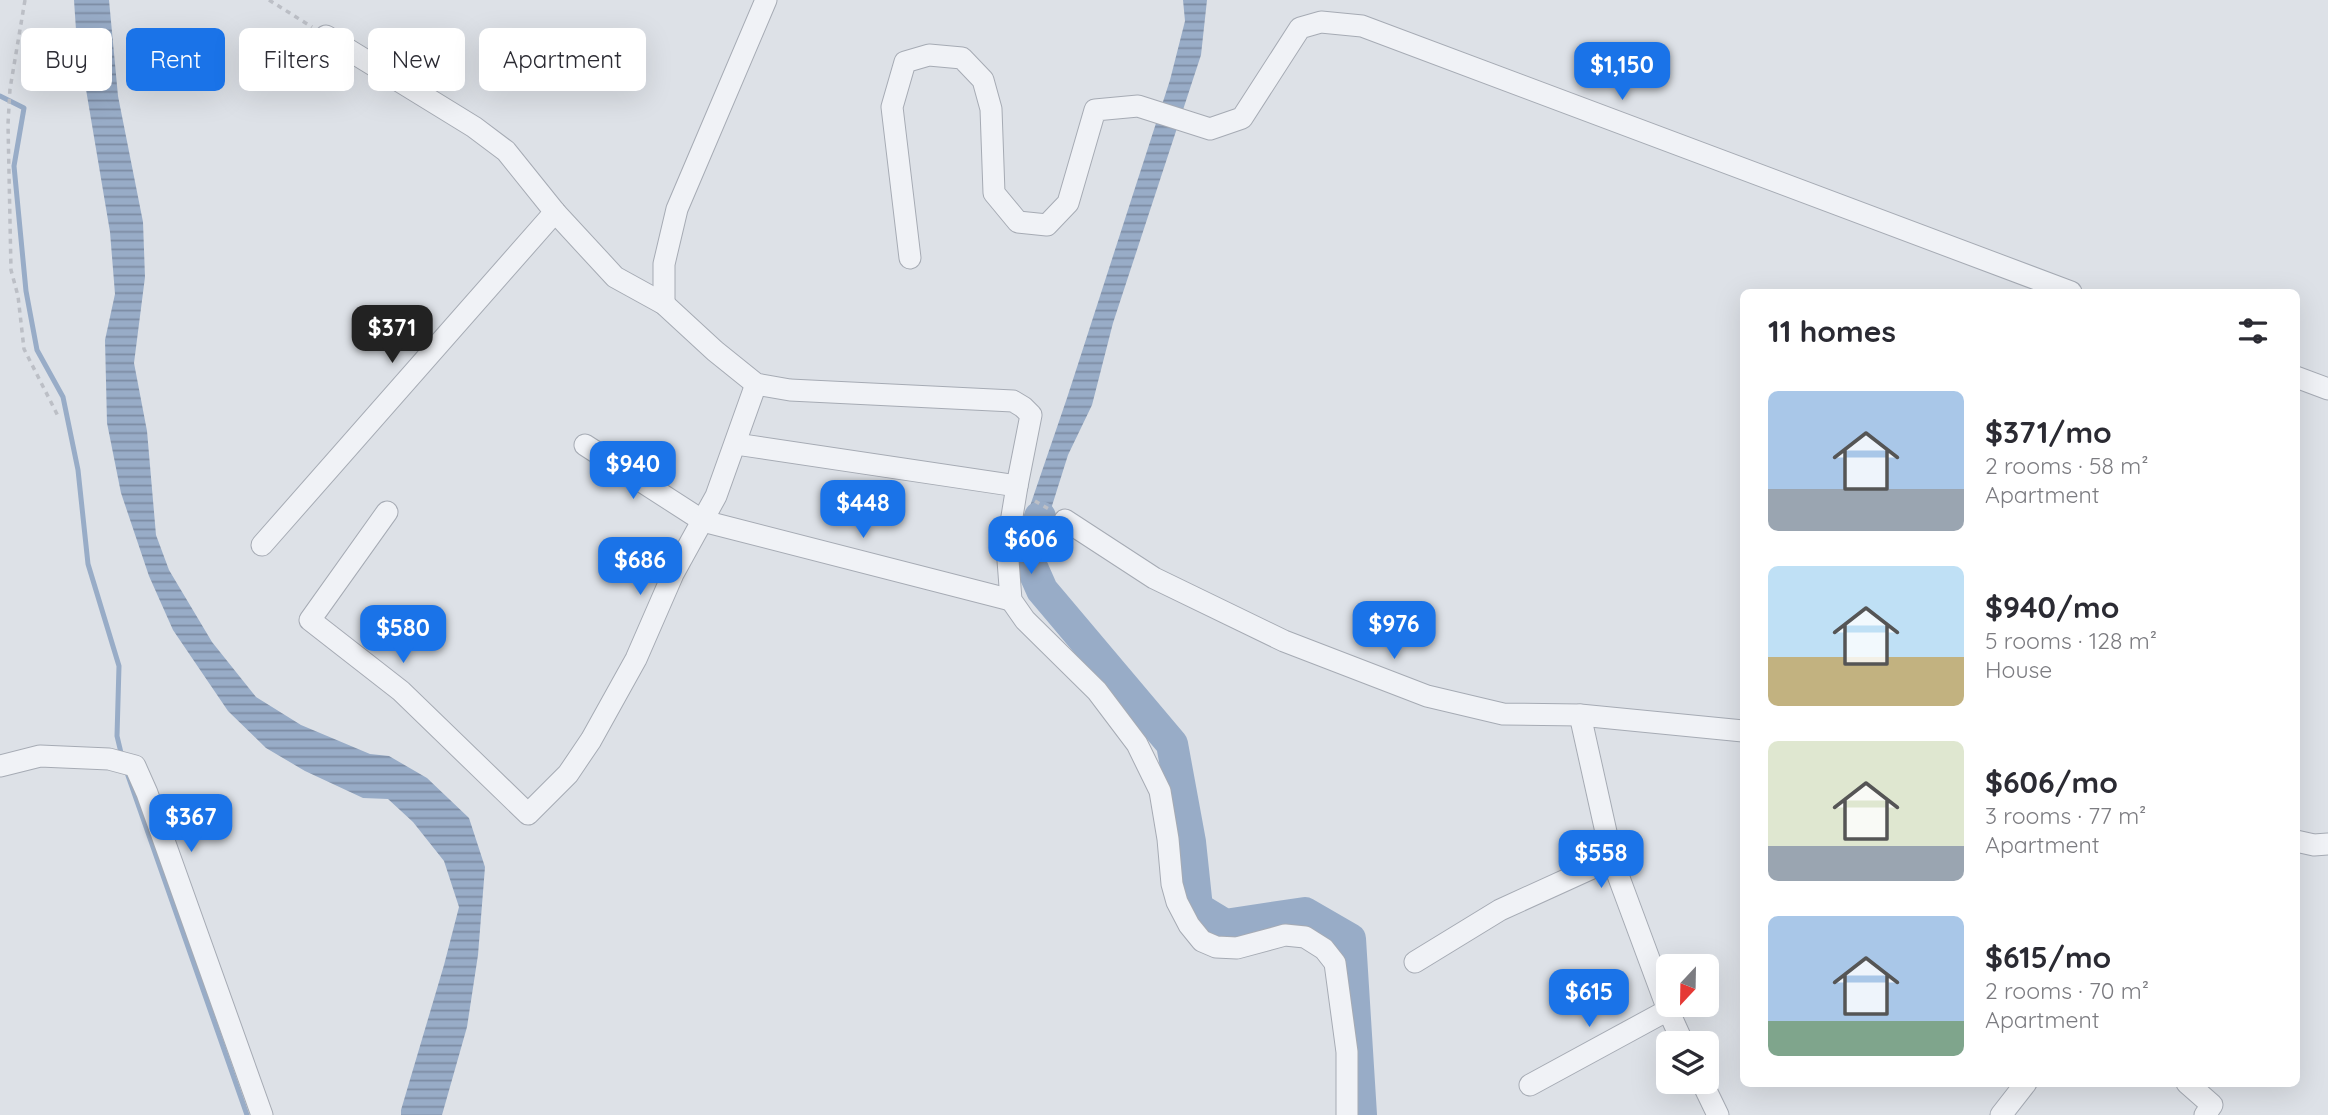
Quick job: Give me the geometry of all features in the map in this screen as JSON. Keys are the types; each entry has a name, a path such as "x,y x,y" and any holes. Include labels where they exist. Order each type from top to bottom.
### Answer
{"street":[{"path":"664,304 664,264 677,209 766,0"},
{"path":"910,258 892,107 905,62 929,55 962,58 983,80 991,108 994,193 1018,222 1047,225 1068,203 1095,110 1138,106 1210,129 1242,118 1300,28 1321,22 1362,26 2063,289"},
{"path":"354,53 474,127 506,151 555,212 615,278 664,304 756,384 790,390 1013,401 1031,415 1022,491 1007,547 1012,600 1025,620 1097,691 1137,744 1160,791 1172,884 1177,902 1189,925 1202,941 1216,947 1237,948 1285,935 1305,937 1324,949 1335,963 1347,1052 1347,1115"},
{"path":"262,545 555,212"},
{"path":"2300,378 2328,388"},
{"path":"387,512 310,621 401,691 528,814 568,774 591,740 636,659 673,574 716,496 756,384"},
{"path":"736,444 1022,491"},
{"path":"586,445 704,521 1012,600"},
{"path":"1060,516 1154,578 1284,641 1414,691 1503,714 1580,715 1740,731"},
{"path":"1580,715 1612,859 1656,978"},
{"path":"0,766 40,756 108,759 135,766 152,806 262,1115"},
{"path":"2300,842 2328,844"},
{"path":"1415,962 1500,910 1612,859"},
{"path":"1530,1085 1656,1017"},
{"path":"2001,1115 2015,1087"},
{"path":"2192,1087 2212,1105 2205,1115"},
{"path":"1708,1094 1718,1115"}],"path":[{"path":"26,0 10,89 8,124 11,270 18,296 24,349 59,418"},
{"path":"269,0 313,28"},
{"path":"1022,491 1060,516"}],"water":[{"path":"74,0 109,0 112,28 76,28"},
{"path":"1183,0 1207,0 1201,55 1113,323 1092,405 1068,455 1040,544 1027,556 1022,540 1030,506 1170,80 1185,21"},
{"path":"112,32 118,96 143,222 145,277 134,363 147,431 156,535 169,570 212,642 256,697 301,725 370,754 389,756 427,778 469,818 485,867 478,955 467,1027 442,1115 401,1115 401,1110 459,907 444,861 413,822 388,799 363,798 305,771 266,748 228,711 173,630 149,576 121,493 107,423 105,340 115,294 110,232 86,91 112,91"}],"waterway":[{"path":"0,96 24,108 14,166 26,291 37,350 63,397 78,470 88,564 119,666 117,736 122,757"},
{"path":"1040,517 1027,556 1042,590 1172,744 1190,842 1197,908 1225,925 1305,913 1350,939 1361,1115"},
{"path":"126,770 247,1115"}]}
